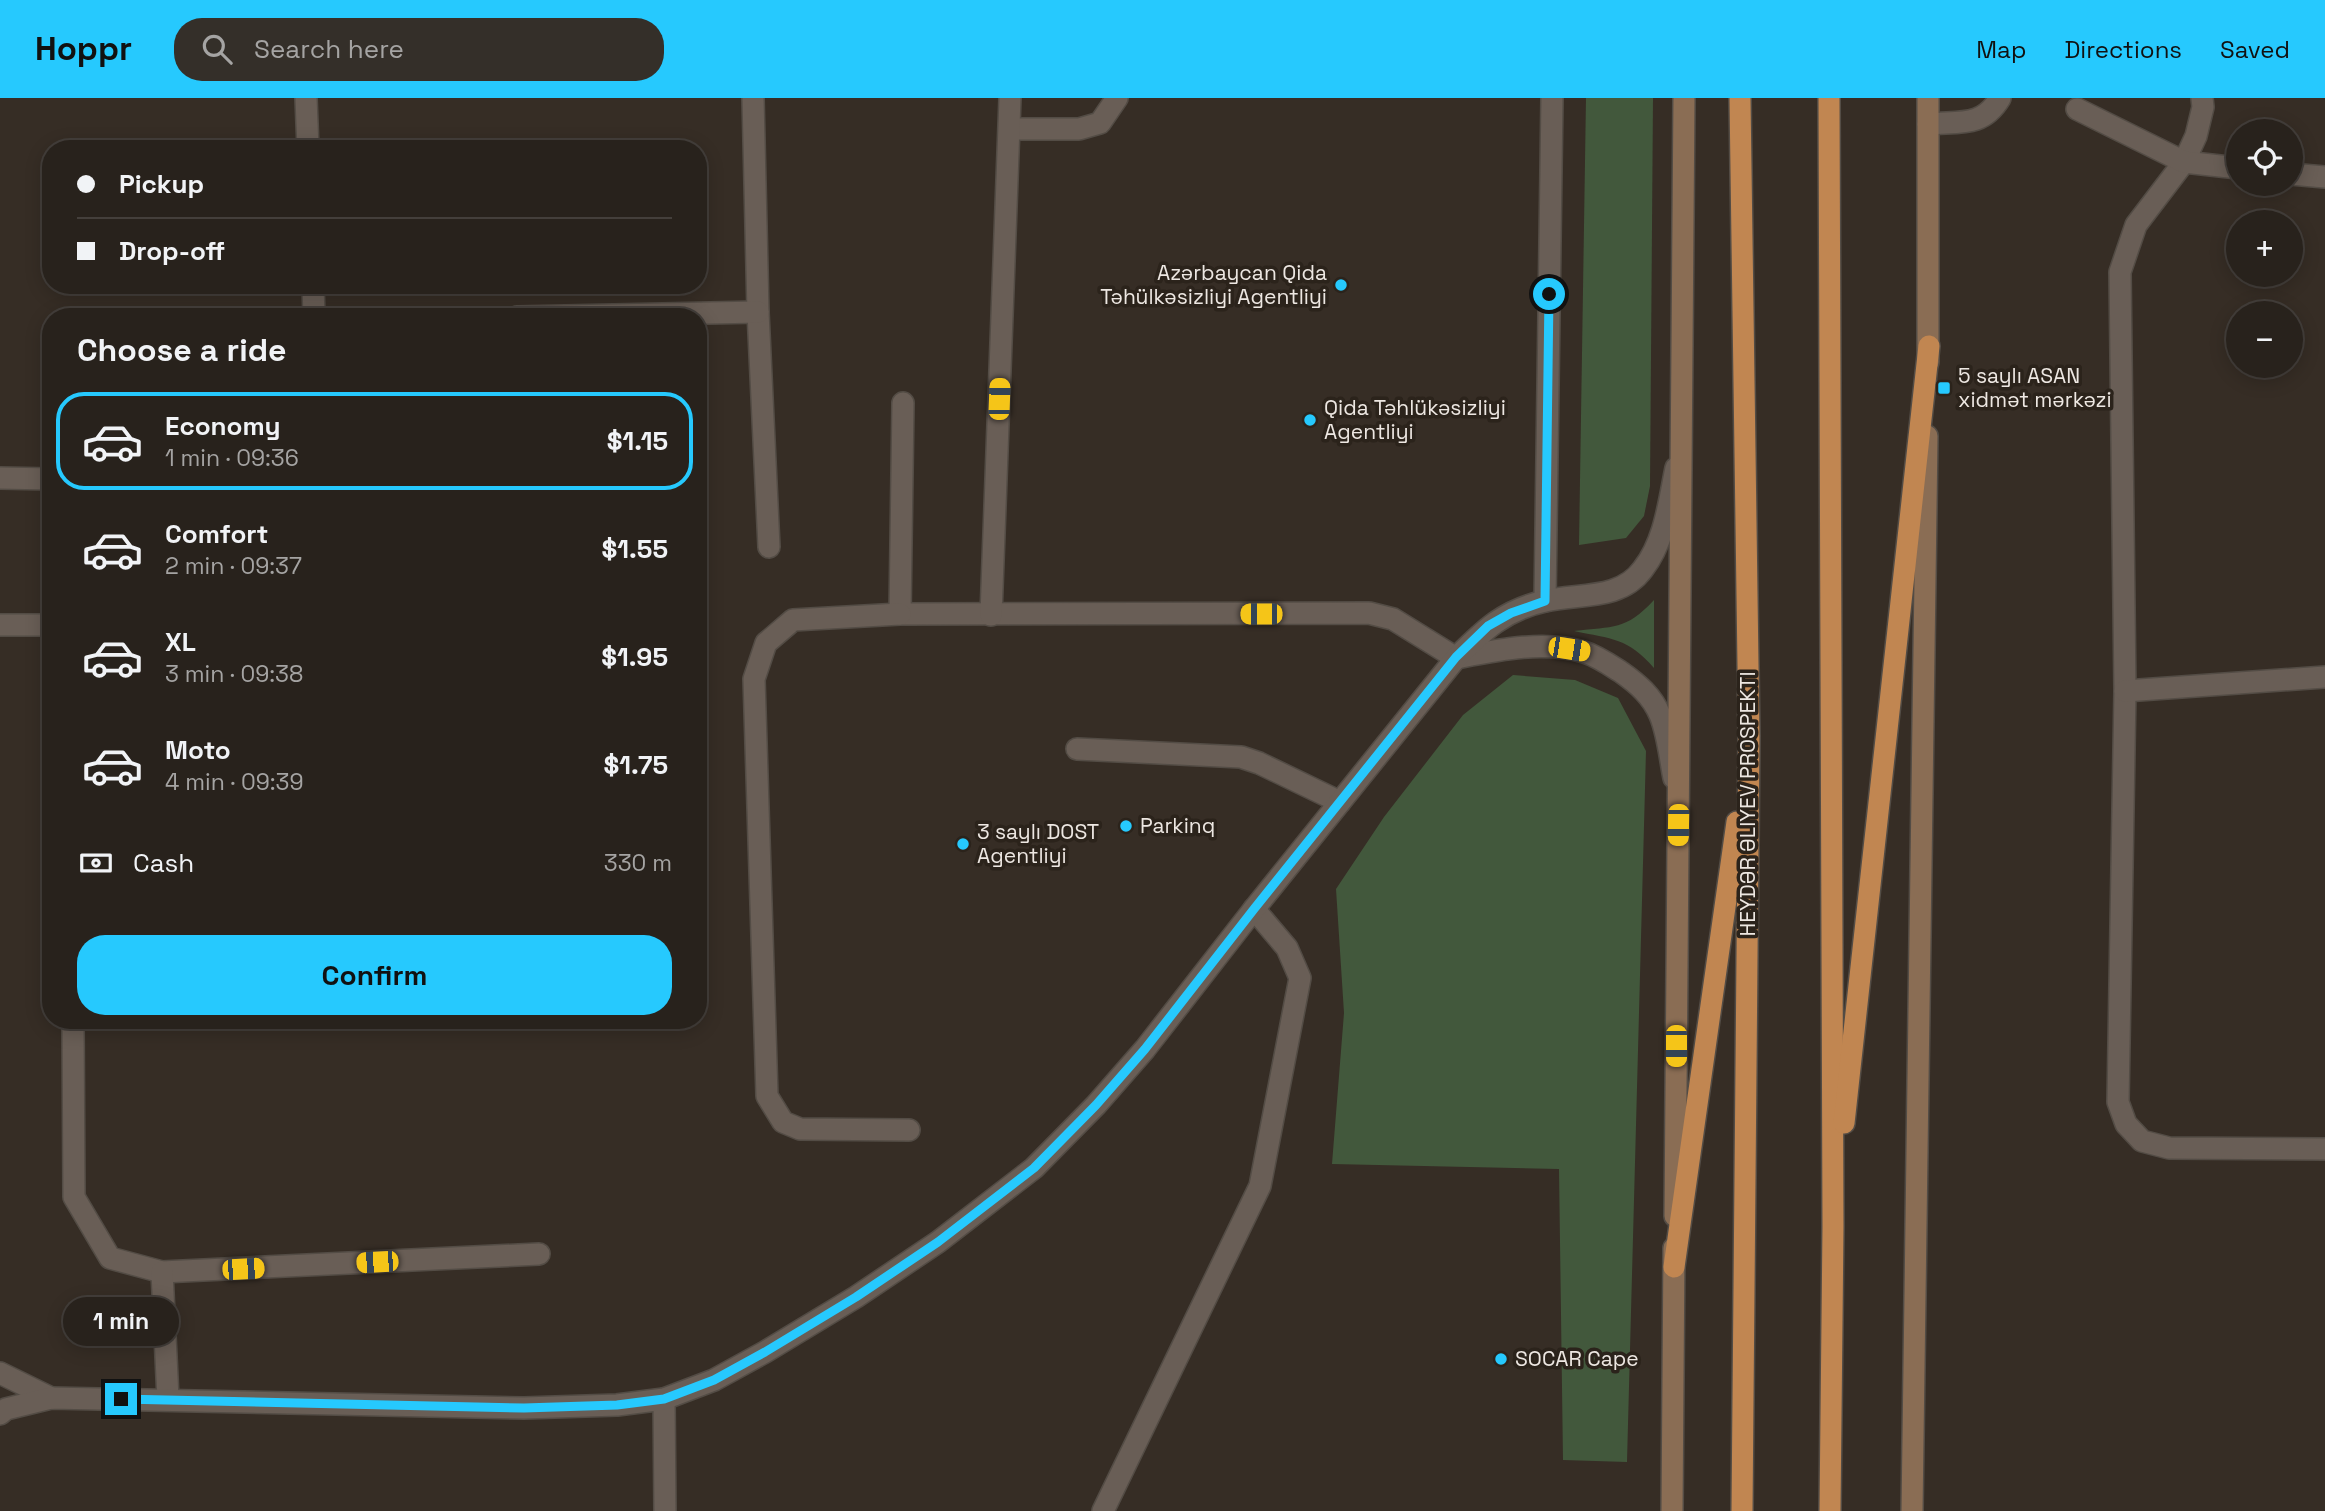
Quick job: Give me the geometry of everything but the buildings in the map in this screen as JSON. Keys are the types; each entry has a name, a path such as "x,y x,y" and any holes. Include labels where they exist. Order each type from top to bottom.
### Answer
{"highway":[{"name":"HEYDƏR ƏLIYEV PROSPEKTI","path":"1740,98 1749,736 1742,1511"},
{"path":"1829,98 1833,1226 1830,1511"},
{"path":"1833,1226 1928,346"},
{"path":"1674,1267 1749,736"}],"main road":[{"path":"1672,1511 1684,98"},
{"path":"1912,1511 1928,346 1927,98"}],"street":[{"path":"306,98 308,140"},
{"path":"753,98 758,312 769,547"},
{"path":"991,615 1010,98"},
{"path":"1010,129 1079,129 1100,123 1117,98"},
{"path":"1545,601 1552,98"},
{"path":"1928,124 1979,120 1993,109 2000,98"},
{"path":"2202,98 2203,107 2196,136 2184,162 2136,226 2120,272 2124,691 2118,1102 2126,1124 2142,1141 2169,1148 2325,1149"},
{"path":"2077,109 2184,162 2226,167"},
{"path":"2303,175 2325,177"},
{"path":"707,313 758,312"},
{"path":"900,614 903,403"},
{"path":"0,1414 6,1409 51,1398 524,1408 617,1405 664,1399 714,1380 765,1352 856,1297 938,1242 1034,1168 1096,1105 1145,1049 1456,657 1488,626 1511,613 1545,601 1601,595 1624,586 1642,571 1655,549 1665,522 1682,439"},
{"path":"0,478 42,479"},
{"path":"909,1130 800,1129 783,1122 767,1096 754,679 766,643 793,620 900,614 1369,613 1393,619 1456,657 1501,649 1552,647 1584,652 1634,681 1650,697 1661,717 1678,797"},
{"path":"0,625 42,625"},
{"path":"2124,691 2325,677"},
{"path":"1077,749 1241,757 1340,802"},
{"path":"1103,1511 1261,1186 1300,978 1287,948 1254,909"},
{"path":"73,1029 74,1197 110,1258 162,1272 539,1254"},
{"path":"162,1272 168,1399"},
{"path":"0,1373 51,1398"},
{"path":"664,1399 666,1511"}],"green space":[{"path":"1586,98 1653,98 1650,486 1644,516 1626,538 1579,545"},
{"path":"1654,600 1654,668 1627,645 1609,638 1574,631 1626,622"},
{"path":"1513,675 1575,680 1618,698 1646,751 1627,1462 1563,1460 1559,1169 1332,1164 1344,1013 1336,889 1384,817 1463,715"}],"place":[{"name":"Azərbaycan Qida Təhülkəsizliyi Agentliyi","path":"1341,285"},
{"name":"5 saylı ASAN xidmət mərkəzi","path":"1944,388"},
{"name":"Qida Təhlükəsizliyi Agentliyi","path":"1310,420"},
{"name":"Parkinq","path":"1126,826"},
{"name":"3 saylı DOST Agentliyi","path":"963,844"},
{"name":"SOCAR Cape","path":"1501,1359"}],"route":[{"path":"121,1399 524,1408 617,1405 664,1399 714,1380 856,1297 938,1242 1034,1168 1096,1105 1145,1049 1456,657 1488,626 1511,613 1545,601 1549,294"}]}
